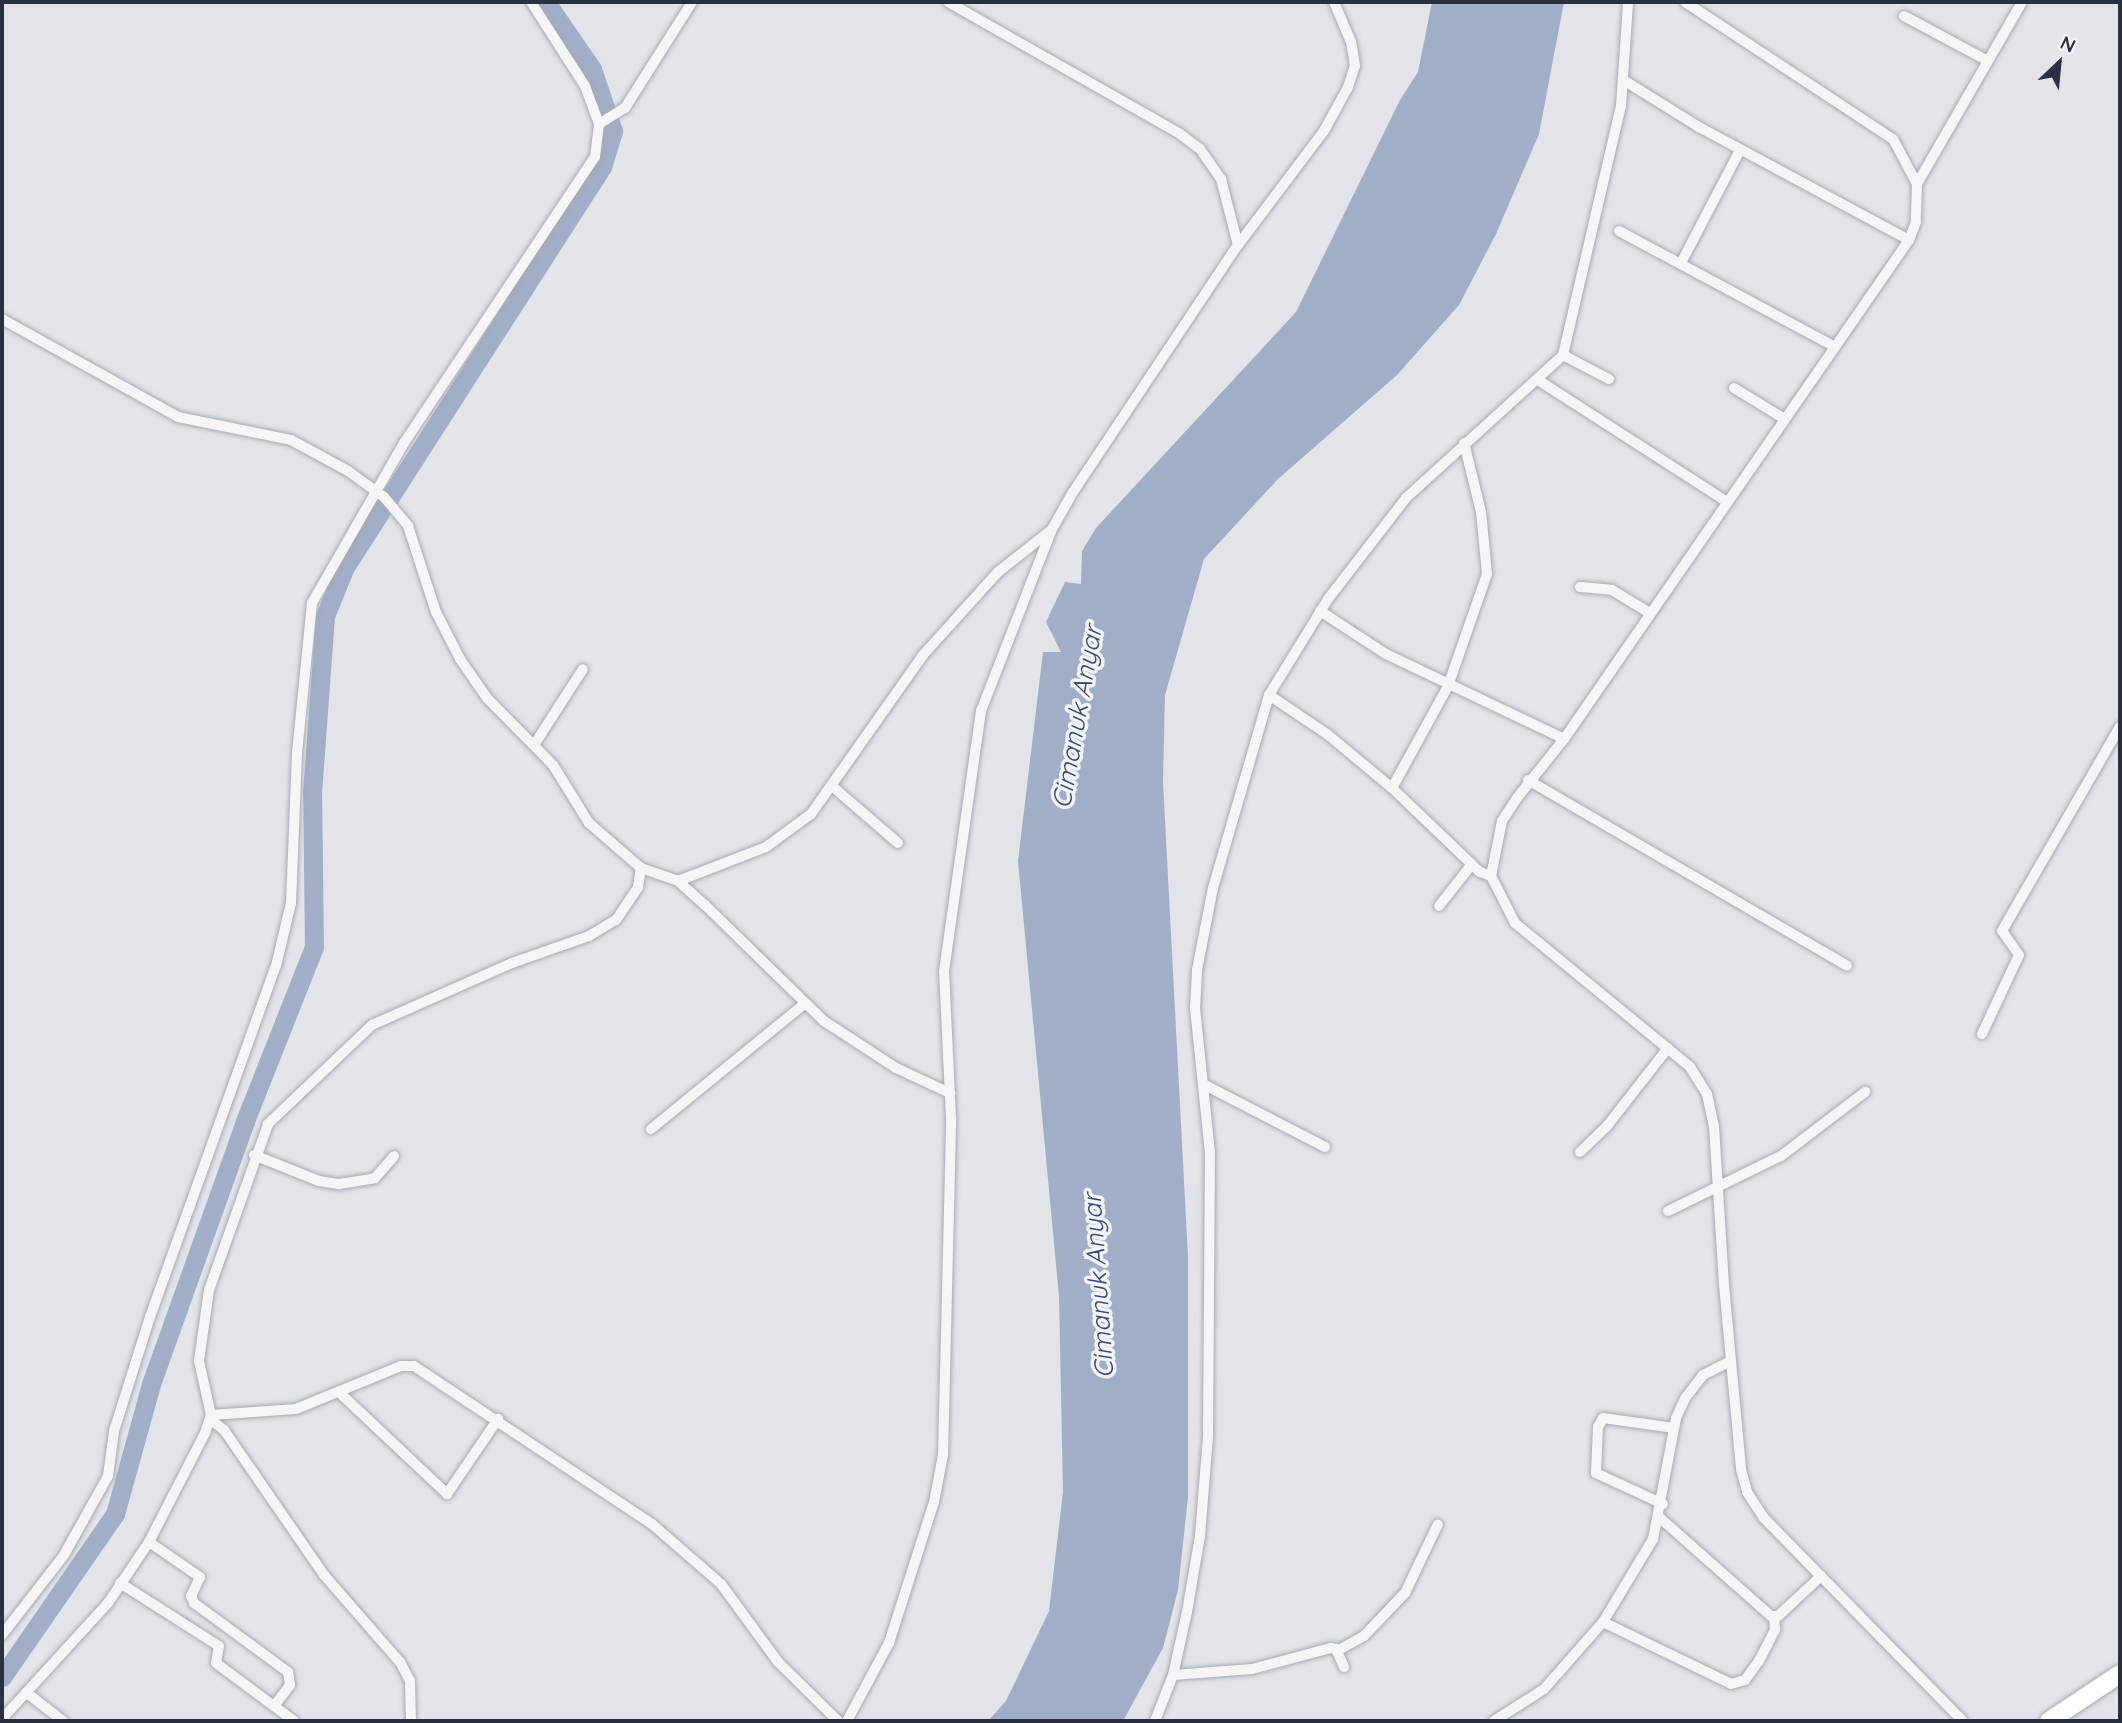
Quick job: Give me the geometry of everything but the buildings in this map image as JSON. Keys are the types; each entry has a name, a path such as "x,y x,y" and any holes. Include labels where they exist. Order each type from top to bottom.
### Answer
{"highway":[{"path":"2049,1721 2120,1674"}],"street":[{"path":"2,1635 64,1555 108,1475 114,1432 150,1317 276,966 291,903 297,753 312,603 380,494 404,443 595,157 602,123 585,86 531,2"},
{"path":"602,123 615,116 633,96 692,2"},
{"path":"948,2 1180,134 1200,149 1221,178 1238,246"},
{"path":"847,1721 889,1643 934,1502 943,1454 948,1370 950,1093 944,971 972,749 993,675 1051,531 1238,246 1324,131 1348,87 1354,66 1351,42 1334,2"},
{"path":"1155,1721 1173,1675 1200,1536 1208,1436 1210,1153 1195,1009 1197,971 1213,888 1269,695 1320,611 1406,498 1563,355 1574,323 1625,80 1628,2"},
{"path":"1685,2 1893,139 1918,180"},
{"path":"1491,876 1502,821 1535,784 1648,612 1832,345 1909,240 1918,208 1918,180 1979,57 2022,2"},
{"path":"1904,16 1979,57"},
{"path":"1625,80 1740,150 1909,240"},
{"path":"1681,263 1740,150"},
{"path":"1619,231 1832,345"},
{"path":"2,318 177,417 198,425 280,436 348,471 380,494 397,509 408,526 436,612 460,659 487,698 534,745 589,823 641,868 678,881 804,1004 896,1068 950,1093"},
{"path":"1563,355 1609,379"},
{"path":"1538,380 1726,501"},
{"path":"1734,388 1783,418"},
{"path":"1392,788 1448,686 1487,574 1481,512 1464,443"},
{"path":"678,881 787,835 832,786 896,689 945,630 998,572 1051,531"},
{"path":"1580,587 1612,590 1648,612"},
{"path":"1320,611 1382,652 1448,686 1564,739"},
{"path":"534,745 583,669"},
{"path":"1269,695 1327,734 1392,788 1472,864 1491,876 1515,923 1690,1067 1712,1105 1731,1361 1747,1492 1764,1518 1963,1721"},
{"path":"1982,1034 2019,955 2002,931 2120,727"},
{"path":"1535,784 1847,966"},
{"path":"832,786 898,844"},
{"path":"1439,906 1472,864"},
{"path":"411,1721 410,1681 400,1662 324,1575 224,1430 210,1417 202,1386 200,1334 209,1290 254,1155 268,1124 361,1032 447,990 589,936 616,920 638,887 641,868"},
{"path":"651,1129 804,1004"},
{"path":"1580,1152 1607,1126 1668,1048"},
{"path":"1205,1085 1325,1147"},
{"path":"1668,1211 1720,1188 1780,1156 1865,1092"},
{"path":"254,1155 319,1181 339,1184 375,1178 394,1157"},
{"path":"1494,1721 1518,1710 1544,1689 1603,1622 1645,1555 1663,1504 1674,1428 1686,1397 1703,1374 1731,1361"},
{"path":"210,1417 296,1409 341,1394 408,1364 498,1419 652,1524 741,1605 778,1662 838,1721"},
{"path":"341,1394 447,1494 498,1419"},
{"path":"2,1719 108,1603 149,1542 210,1417"},
{"path":"1663,1504 1596,1473 1598,1427 1603,1418 1674,1428"},
{"path":"1603,1622 1731,1684 1745,1680 1759,1661 1775,1629 1774,1617 1659,1517"},
{"path":"1338,1651 1364,1636 1405,1593 1438,1524"},
{"path":"149,1542 200,1577 191,1596 194,1603 288,1672 290,1685 274,1706"},
{"path":"1774,1617 1821,1576"},
{"path":"120,1583 219,1646 216,1663 294,1721"},
{"path":"1173,1675 1231,1672 1331,1647 1338,1651 1344,1667"},
{"path":"27,1693 63,1721"},
{"path":"1518,1710 1519,1721"}],"water":[{"name":"Cimanuk Anyar","path":"1432,2 1564,2 1539,134 1496,234 1459,305 1397,375 1278,479 1204,559 1165,695 1163,782 1188,1257 1188,1497 1178,1590 1163,1648 1123,1721 988,1721 1006,1701 1049,1611 1063,1492 1059,1296 1018,861 1043,652 1061,652 1046,622 1065,582 1081,584 1082,551 1096,528 1296,312 1400,100 1418,72"}],"waterway":[{"path":"2,1677 115,1514 151,1384 245,1121 314,947 312,793 325,616 345,567 602,167 613,131 592,69 546,2"}]}
